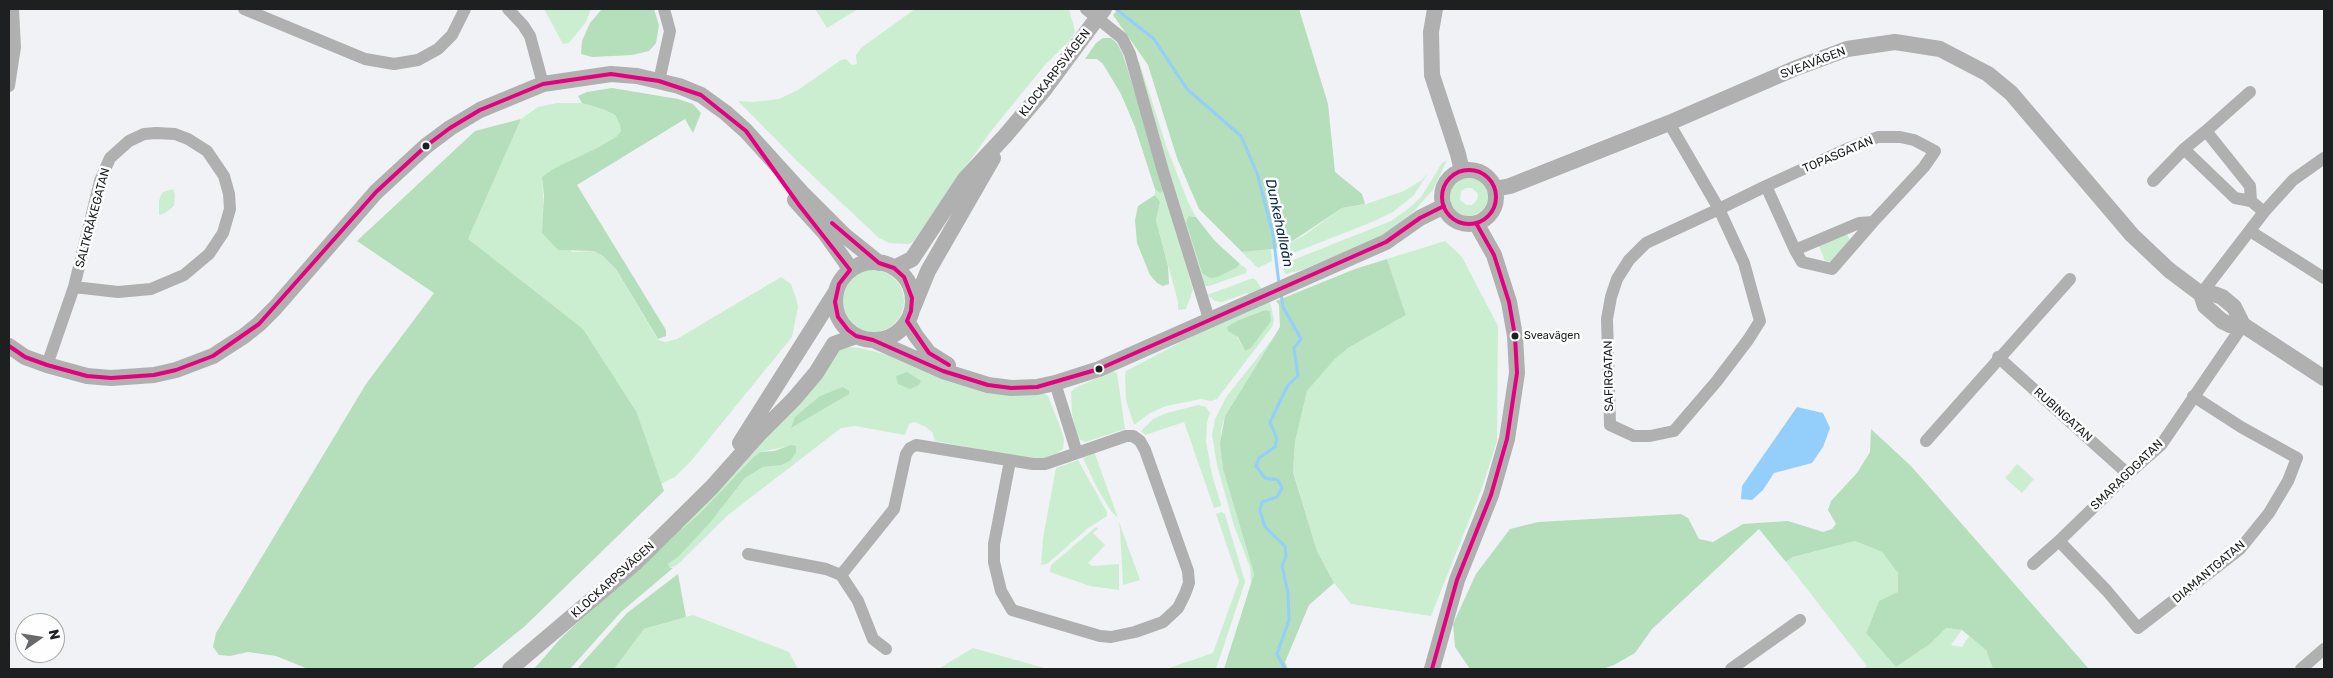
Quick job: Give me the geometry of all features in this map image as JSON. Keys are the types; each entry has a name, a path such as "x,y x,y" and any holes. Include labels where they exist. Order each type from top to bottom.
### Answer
{"street":[{"path":"9,86 15,47 13,9"},
{"path":"244,9 365,59 394,64 418,60 438,49 452,35 465,9"},
{"path":"508,9 523,25 530,36 543,84"},
{"path":"659,81 670,30 664,9"},
{"path":"1086,9 1122,38 1130,54 1208,319"},
{"name":"KLOCKARPSVÄGEN","path":"1005,136 1044,90 1104,9"},
{"path":"1435,9 1431,32 1432,75 1462,171"},
{"name":"SVEAVÄGEN","path":"1495,190 1510,186 1669,123 1796,68 1847,49 1895,42 1940,49 1988,74 2011,93 2132,235 2169,270 2202,294 2205,306 2210,312 2230,324 2243,325 2324,378"},
{"path":"9,346 25,356 47,365 87,376 133,377 176,370 212,356 244,336 275,308 376,192 426,146 480,110 543,84 611,74 659,81 701,95 726,113 746,131 844,235 879,263 894,268 909,285 912,298 909,316 929,352 949,365 987,377 1037,387"},
{"path":"2153,181 2184,149 2250,92"},
{"name":"SAFIRGATAN","path":"1669,123 1719,209 1744,263 1760,321 1716,382 1674,431 1650,436 1634,436 1621,432 1610,425 1608,370 1607,318 1617,279 1629,260 1646,243 1719,209"},
{"path":"2206,130 2250,186 2250,200"},
{"path":"746,131 799,205 846,261 850,270"},
{"name":"SALTKRÅKEGATAN","path":"47,365 74,288 104,168 114,152 129,141 156,133 175,134 188,139 207,151 224,176 229,194 230,209 223,233 209,254 184,275 151,289 118,292 74,288"},
{"path":"894,268 912,260 965,179 1005,136"},
{"path":"873,340 893,335 909,316 928,271 1005,136"},
{"name":"TOPASGATAN","path":"1719,209 1766,186 1849,148 1878,137 1900,137 1914,140 1935,151 1924,167 1832,269 1802,262 1766,186"},
{"path":"2184,149 2235,198 2250,200 2264,212"},
{"path":"2202,294 2264,212 2293,180 2324,158"},
{"path":"1462,171 1481,173 1492,183 1495,190 1494,208 1490,214 1476,223 1458,221 1452,218 1444,206 1442,198 1446,184 1455,174 1462,171"},
{"path":"836,292 835,302 838,317 844,326 856,336 873,340 943,371 988,385 1011,388 1037,387 1099,369 1208,319 1314,275 1386,242 1420,218 1444,206"},
{"path":"1795,250 1859,222 1873,222"},
{"path":"1432,669 1457,580 1492,494 1507,439 1517,373 1515,336 1509,302 1494,255 1476,223"},
{"path":"2250,231 2324,278"},
{"path":"712,487 836,292 841,280 850,270 864,264 879,263"},
{"path":"1926,441 1998,357 2070,279"},
{"name":"SMARAGDGATAN","path":"2033,564 2161,445 2243,325"},
{"path":"712,487 760,433 794,399 816,372 834,344 856,336"},
{"name":"RUBINGATAN","path":"1998,357 2128,474"},
{"path":"1055,383 1077,453"},
{"name":"DIAMANTGATAN","path":"2059,541 2107,591 2138,628 2240,549 2269,512 2288,481 2297,458 2193,396"},
{"path":"841,575 894,509 906,454 910,448 916,445 1010,461 1045,464 1126,436 1133,436 1140,441 1145,450 1188,571 1189,583 1178,608 1163,622 1122,636 1111,637 1100,636 1012,610 1001,591 994,562 994,544 1010,461"},
{"name":"KLOCKARPSVÄGEN","path":"510,669 634,564 712,487"},
{"path":"748,554 826,569 841,575 858,601 873,639 886,648"},
{"path":"1732,669 1800,620"},
{"path":"2300,669 2324,649"}],"green space":[{"path":"544,9 591,9 586,22 569,43 563,44"},
{"path":"602,9 654,9 659,25 656,43 649,51 632,55 592,57 581,54 582,41 590,23"},
{"path":"815,9 858,9 827,28"},
{"path":"915,9 1069,9 1075,31 1071,39 1045,65 991,131 913,242 908,244 889,243 879,238 798,162 738,101 754,102 779,99 798,90 841,60 846,59 852,65 857,64 856,55 861,48"},
{"path":"1118,9 1299,9 1328,104 1335,172 1362,194 1365,204 1342,208 1282,248 1242,252 1199,209 1177,158 1148,65 1113,15"},
{"path":"1103,38 1111,38 1117,43 1123,55 1162,178 1163,191 1160,193 1155,189 1135,127 1121,94 1103,64 1097,59 1085,59 1096,43"},
{"path":"1135,55 1140,64 1167,148 1188,202 1196,217 1188,216 1186,223 1202,273 1218,277 1240,264 1247,269 1246,273 1209,286 1202,286"},
{"path":"612,88 678,99 693,104 701,113 693,133 685,119 577,185 666,330 666,336 658,339 616,269 604,257 594,251 558,250 542,233 544,196 542,177 553,169 616,137 621,131 615,115 582,103 578,96 587,92"},
{"path":"557,103 582,103 605,110 615,115 621,131 616,137 542,177 544,214 572,252 594,251 604,257 616,269 658,340 665,342 677,339 781,277 791,284 796,298 798,307 792,337 691,461 675,477 661,484 637,413 468,239 521,119 538,107"},
{"path":"521,119 468,239 583,329 637,413 664,491 525,626 472,669 308,669 276,656 248,652 230,656 219,655 213,647 216,633 366,384 434,293 357,241 475,131"},
{"path":"1447,160 1433,190 1408,218 1376,239 1302,270 1285,274 1283,264 1391,221 1421,197 1442,163"},
{"path":"1428,173 1414,195 1393,212 1283,257 1280,248 1303,236 1342,208 1366,204 1404,191 1422,180"},
{"path":"1471,176 1483,182 1488,193 1488,200 1483,211 1471,216 1465,216 1454,210 1450,204 1449,190 1458,179","holes":["1466,188 1472,188 1478,194 1477,200 1472,205 1466,205 1460,200 1461,191"]},
{"path":"1162,178 1193,290 1186,309 1178,310 1178,302 1156,220 1160,202 1155,195 1155,189 1160,193"},
{"path":"173,189 175,195 174,206 159,215 161,195 163,192"},
{"path":"1155,195 1160,202 1156,220 1168,266 1169,284 1163,286 1157,283 1150,275 1137,243 1135,220 1138,206"},
{"path":"1188,216 1196,217 1214,240 1240,264 1236,268 1218,277 1210,278 1202,273 1186,223"},
{"path":"1847,234 1851,243 1834,262 1825,261 1819,246"},
{"path":"1445,241 1462,257 1498,326 1497,441 1482,488 1431,616 1351,604 1334,583 1317,551 1293,471 1295,442 1307,391 1335,359 1348,348 1406,315 1387,259"},
{"path":"1271,249 1272,261 1258,268 1242,252"},
{"path":"1387,259 1406,315 1348,348 1335,359 1307,391 1295,442 1293,472 1317,551 1334,583 1309,605 1285,662 1288,669 1224,669 1254,574 1223,469 1220,443 1225,416 1280,327 1279,305 1276,301 1355,269"},
{"path":"867,270 879,270 895,279 902,289 904,301 902,313 895,323 879,332 867,332 856,327 847,318 842,307 842,295 847,284 856,275"},
{"path":"1253,278 1257,281 1271,306 1274,320 1272,327 1217,399 1211,401 1201,399 1166,406 1150,413 1134,425 1126,400 1126,371 1221,321 1255,306 1247,293 1222,302 1215,301 1207,295","holes":["1265,310 1270,311 1271,321 1245,351 1237,337 1239,320"]},
{"path":"1265,310 1270,311 1271,321 1251,348 1245,351 1238,337 1228,331 1227,327"},
{"path":"1273,338 1225,416 1221,430 1223,469 1254,574 1251,583 1250,567 1234,526 1217,465 1212,435 1215,419 1227,396"},
{"path":"846,347 860,348 1043,393 1048,396 1061,429 1064,439 1063,449 1051,457 1035,460 935,441 932,432 915,422 909,424 905,435 855,426 841,428 728,515 677,565 670,568 667,564 678,557 710,523 745,478 763,467 782,465 790,461 796,453 785,447 760,452 700,513 682,529 677,529 837,351"},
{"path":"1113,371 1117,373 1125,429 1085,442 1079,439 1076,431 1072,414 1071,392 1075,388"},
{"path":"907,372 921,381 919,385 910,389 898,384 896,376"},
{"path":"843,387 849,391 849,394 791,428 795,417 820,396"},
{"path":"1198,405 1206,407 1210,413 1207,422 1206,441 1212,475 1221,504 1221,506 1214,508 1184,422 1145,435 1141,431 1153,419 1167,413"},
{"path":"1871,429 1911,466 2089,669 1993,669 1986,650 1962,630 1946,628 1930,644 1896,667 1866,633 1879,601 1898,592 1898,573 1882,552 1855,541 1793,557 1786,562 1759,529 1652,629 1635,653 1614,665 1603,669 1470,669 1455,647 1453,624 1476,574 1510,529 1538,522 1681,514 1688,518 1699,539 1713,542 1743,524 1788,521 1823,532 1832,529 1836,524 1828,510 1831,501 1857,473 1870,452"},
{"path":"791,445 796,446 796,453 790,461 782,465 763,467 745,478 710,523 678,557 668,564 670,568 673,568 621,612 570,669 534,669 560,639 677,529 682,529 700,513 753,458 760,452 774,451"},
{"path":"1095,453 1118,518 1111,511 1097,488 1083,458"},
{"path":"1078,460 1107,512 1107,516 1087,529 1047,564 1041,565 1043,538 1056,468"},
{"path":"2017,464 2034,479 2022,493 2005,478"},
{"path":"1221,512 1225,514 1245,582 1216,669 1166,669 1213,653 1239,581 1216,514"},
{"path":"1119,522 1140,580 1123,585 1120,530"},
{"path":"1096,527 1098,529 1093,533 1105,545 1088,563 1092,566 1119,564 1119,590 1090,586 1050,572 1051,565"},
{"path":"1855,541 1882,552 1898,573 1898,593 1879,601 1866,633 1896,667 1930,644 1945,628 1962,630 1951,645 1962,647 1969,636 1986,650 1993,669 1863,669 1867,666 1786,562 1793,557"},
{"path":"678,574 686,617 644,629 614,669 577,669 627,613"},
{"path":"693,615 789,652 798,669 614,669 644,629"},
{"path":"973,648 1048,669 938,669"}],"water":[{"path":"1797,407 1823,413 1830,428 1823,447 1812,463 1774,473 1763,490 1752,500 1741,499 1742,486"}],"waterway":[{"name":"Dunkehallaån","path":"1116,9 1154,39 1187,89 1241,136 1257,173 1273,234 1279,284"},
{"name":"Dunkehallaån","path":"1281,293 1283,307 1301,339 1294,348 1298,376 1288,385 1270,422 1277,439 1275,447 1259,458 1256,466 1265,478 1278,480 1282,488 1277,497 1262,502 1260,510 1265,527 1285,546 1286,556 1282,566 1288,593 1289,620 1277,654 1285,669"}],"transit line":[{"path":"9,346 25,357 47,365 87,376 111,378 154,375 176,370 213,356 259,324 376,192 426,146 450,128 480,110 543,84 611,74 659,81 701,95 746,131 799,205 850,270 839,284 835,302 838,317 848,330 856,336 873,340 943,371 988,385 1011,388 1037,387 1099,369 1386,242 1420,218 1444,206"},
{"path":"1469,170 1479,172 1488,178 1494,187 1496,197 1494,207 1488,216 1479,222 1469,224 1459,222 1450,216 1444,207 1442,197 1444,187 1450,178 1459,172 1469,170"},
{"path":"832,223 879,263 894,268 904,277 912,298 911,311 907,321 929,353 949,365"},
{"path":"1432,669 1457,580 1491,495 1507,439 1517,373 1515,336 1509,302 1494,255 1476,223"}],"place":[{"name":"Sveavägen","path":"1515,336"}]}
